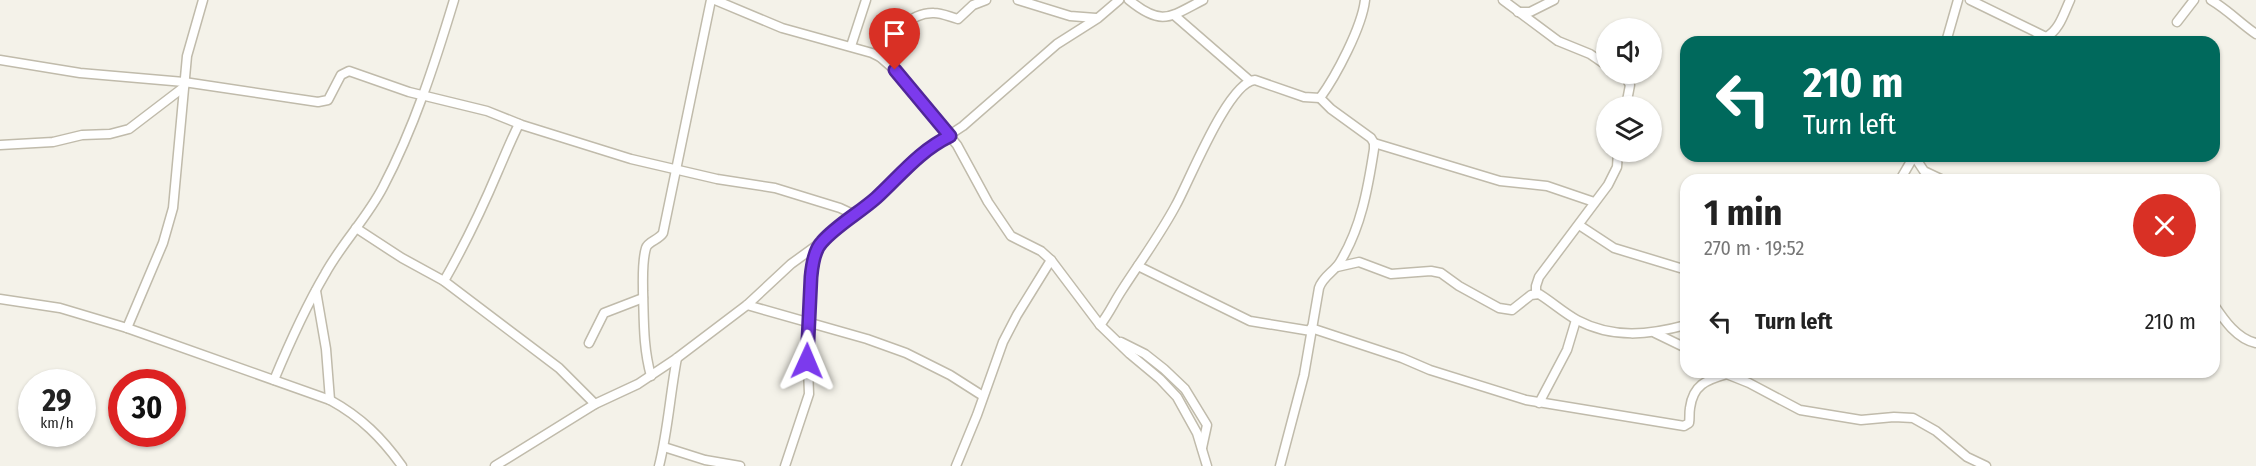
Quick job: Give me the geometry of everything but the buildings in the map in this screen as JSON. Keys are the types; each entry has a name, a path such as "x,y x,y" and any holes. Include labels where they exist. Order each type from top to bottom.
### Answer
{"street":[{"path":"127,328 163,243 173,208 187,56 203,0"},
{"path":"274,380 291,339 324,274 381,190 397,161 454,0"},
{"path":"651,376 644,346 643,272 646,248 648,244 659,239 663,233 713,0 782,28 851,46 880,57 895,70 950,136 1008,232 1018,241 1041,251 1051,260 1100,325 1177,397 1194,425 1207,466"},
{"path":"851,46 866,0"},
{"path":"880,57 893,35 914,19 935,13 958,19 973,5 986,0"},
{"path":"1018,0 1070,16 1098,18"},
{"path":"495,466 595,404 638,384 677,358 747,305 791,264 855,215 919,155 934,143 950,136 1057,44 1098,18 1119,0"},
{"path":"1129,0 1139,8 1159,17 1174,15 1203,0"},
{"path":"1320,98 1356,31 1364,10 1365,0"},
{"path":"1503,0 1558,41 1596,58"},
{"path":"1518,12 1530,12 1554,0"},
{"path":"1948,36 1958,0"},
{"path":"1970,0 2044,36"},
{"path":"2049,36 2058,25 2070,0"},
{"path":"2177,22 2194,0"},
{"path":"2211,0 2228,10 2238,21 2256,34"},
{"path":"1174,15 1250,81 1274,86 1304,97 1320,98 1331,109 1371,138 1374,143 1358,226 1336,267 1321,283 1299,394 1280,466"},
{"path":"0,60 70,72 324,102 328,100 340,75 349,70 422,95 487,111 519,124 631,159 717,179 775,188 840,208 855,215"},
{"path":"1100,325 1111,312 1121,291 1175,207 1217,123 1238,90 1250,81"},
{"path":"0,145 53,142 82,135 120,133 129,129 184,84"},
{"path":"444,281 466,242 519,124"},
{"path":"1374,143 1500,181 1547,186 1594,202"},
{"path":"1536,293 1539,277 1608,185 1617,162"},
{"path":"1918,162 1924,171 1930,174"},
{"path":"1579,225 1614,248 1680,268"},
{"path":"356,228 402,258 444,281 559,368 595,404"},
{"path":"784,466 808,393 807,321 812,263 820,243"},
{"path":"956,466 1003,342 1051,260"},
{"path":"1336,267 1359,262 1391,274 1431,271 1441,273 1459,286 1502,309 1515,308 1536,293"},
{"path":"1138,266 1250,321 1311,329 1478,386 1539,403 1684,426 1689,423 1690,406 1696,388 1712,378"},
{"path":"316,291 326,349 330,400"},
{"path":"1536,293 1576,320 1618,332 1639,335 1680,327"},
{"path":"0,298 60,308 127,328 330,400 350,411 367,425 383,440 402,466"},
{"path":"589,343 604,313 643,298"},
{"path":"747,305 867,339 918,358 983,396"},
{"path":"2220,315 2241,336 2256,343"},
{"path":"1539,403 1567,351 1576,320"},
{"path":"1655,333 1680,345"},
{"path":"659,466 664,447 668,403 677,358"},
{"path":"1735,378 1807,411 1861,420 1913,418 1936,431 1968,457 1986,466"},
{"path":"664,447 705,460 740,466"}],"route":[{"path":"807,361 807,321 812,263 820,243 876,198 919,155 934,143 950,136 895,70"}]}
